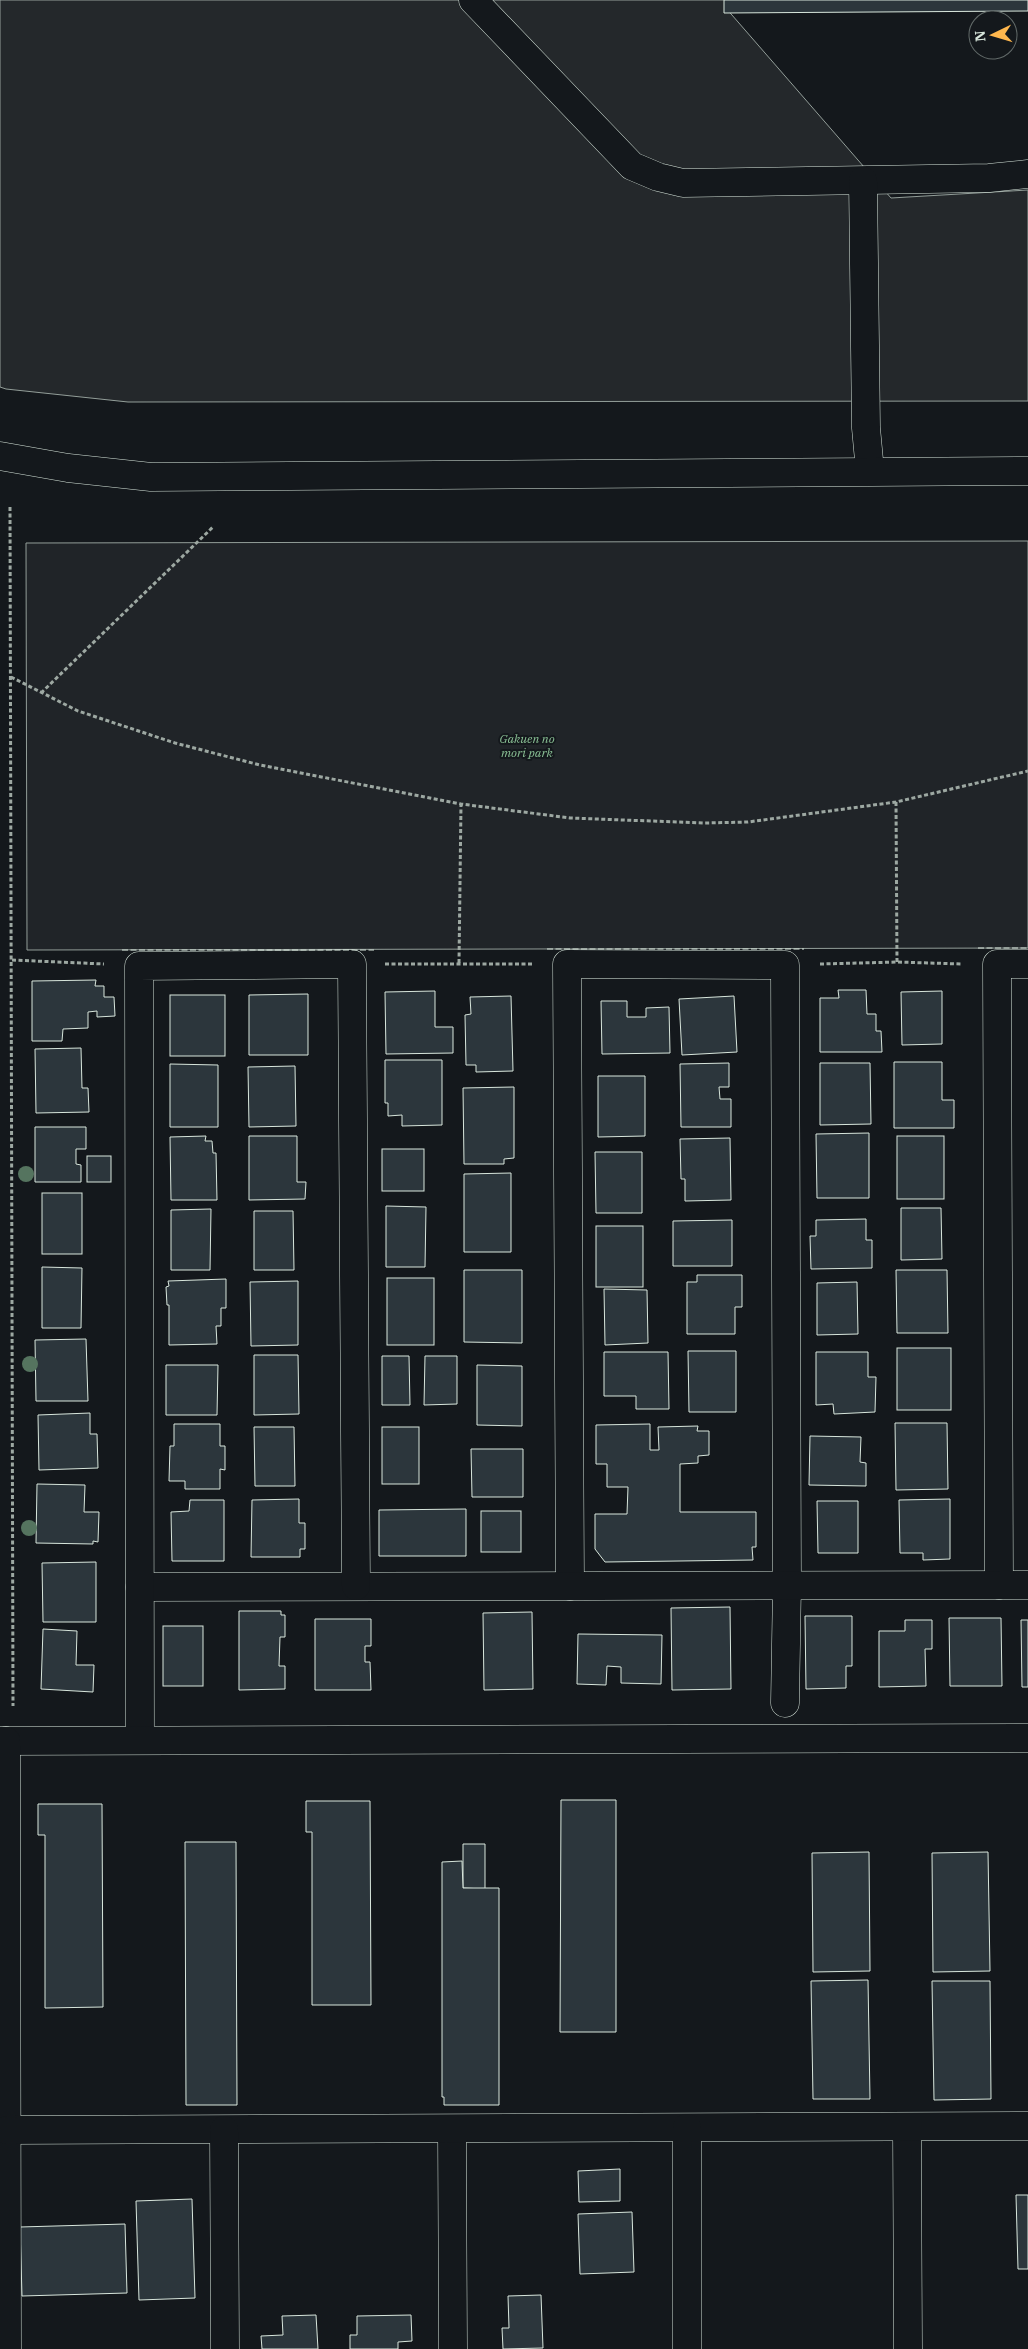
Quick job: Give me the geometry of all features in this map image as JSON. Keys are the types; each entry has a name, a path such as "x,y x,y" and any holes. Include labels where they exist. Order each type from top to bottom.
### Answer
{"street":[{"path":"473,0 632,166 658,177 683,183 989,178 1028,174"},
{"path":"863,181 866,428 870,471"},
{"path":"0,456 68,468 151,477 1028,471"},
{"path":"140,1739 139,966 352,964 356,1586"},
{"path":"570,1586 567,964 785,965 787,1585 785,1703"},
{"path":"999,1585 997,964 1028,964"},
{"path":"140,1587 1028,1585"},
{"path":"7,2349 3,1741 140,1739 1028,1738"},
{"path":"7,2130 1028,2126"},
{"path":"907,2127 908,2349"},
{"path":"687,2128 687,2349"},
{"path":"452,2129 453,2349"},
{"path":"224,2130 225,2349"}],"path":[{"path":"10,507 13,1706"},
{"path":"41,693 214,526"},
{"path":"10,677 78,711 175,743 260,765 462,804 570,818 704,823 748,822 896,802 1028,771"},
{"path":"896,802 897,962"},
{"path":"459,963 462,804"},
{"path":"12,960 139,966"},
{"path":"785,965 897,962 997,964"},
{"path":"352,964 567,964"}],"green space":[{"name":"Gakuen no mori park","path":"1028,541 1028,948 27,950 26,543"}],"shaded area":[{"path":"0,0 725,0 725,7 891,198 1028,190 1028,401 128,402 0,387"}],"building":[{"path":"724,0 1028,0 1028,11 724,13"},
{"path":"96,980 95,986 104,986 104,997 114,997 115,1016 97,1017 97,1011 88,1012 88,1028 63,1029 62,1041 32,1041 32,981"},
{"path":"838,990 866,990 867,1014 876,1014 876,1031 881,1031 882,1052 820,1052 820,998 839,998"},
{"path":"435,991 435,1027 453,1027 453,1053 386,1054 385,992"},
{"path":"942,991 942,1044 902,1045 901,992"},
{"path":"308,994 308,1055 249,1055 249,995"},
{"path":"170,995 225,995 225,1056 170,1056"},
{"path":"511,996 513,1071 476,1072 476,1065 466,1065 465,1015 471,1014 470,997"},
{"path":"734,996 737,1052 682,1055 679,999"},
{"path":"601,1001 627,1001 627,1017 646,1017 646,1008 669,1007 670,1053 602,1054"},
{"path":"81,1048 82,1088 88,1088 89,1112 36,1113 35,1049"},
{"path":"385,1060 442,1060 442,1125 402,1126 402,1115 388,1116 388,1103 385,1103"},
{"path":"894,1062 942,1062 942,1100 954,1100 954,1128 894,1128"},
{"path":"729,1063 729,1087 719,1087 720,1099 731,1099 731,1127 681,1127 680,1064"},
{"path":"820,1063 870,1063 871,1124 820,1125"},
{"path":"170,1064 218,1065 218,1127 170,1127"},
{"path":"295,1066 296,1126 249,1127 248,1067"},
{"path":"598,1076 645,1076 645,1136 598,1137"},
{"path":"514,1087 514,1158 504,1159 504,1164 464,1164 463,1088"},
{"path":"35,1127 86,1127 86,1149 76,1149 76,1164 81,1165 81,1182 35,1182"},
{"path":"869,1133 869,1198 817,1198 816,1134"},
{"path":"206,1136 205,1141 212,1141 213,1153 216,1153 217,1200 171,1200 170,1137"},
{"path":"249,1136 297,1136 297,1182 306,1182 305,1199 249,1200"},
{"path":"897,1136 944,1136 944,1199 897,1199"},
{"path":"730,1138 731,1200 685,1201 685,1179 681,1179 680,1139"},
{"path":"382,1149 424,1149 424,1191 382,1191"},
{"path":"595,1152 642,1152 642,1213 596,1213"},
{"path":"87,1156 111,1156 111,1182 87,1182"},
{"path":"511,1173 511,1252 464,1252 464,1174"},
{"path":"42,1193 82,1193 82,1254 42,1254"},
{"path":"386,1206 426,1207 425,1267 386,1267"},
{"path":"901,1208 941,1208 942,1259 901,1260"},
{"path":"211,1209 210,1270 171,1270 171,1210"},
{"path":"254,1211 293,1211 294,1270 254,1270"},
{"path":"866,1219 866,1240 872,1240 872,1268 811,1269 810,1236 816,1236 816,1220"},
{"path":"732,1220 732,1266 673,1266 673,1221"},
{"path":"596,1226 643,1226 643,1287 596,1287"},
{"path":"42,1267 82,1268 81,1328 42,1328"},
{"path":"464,1270 522,1270 522,1343 464,1342"},
{"path":"896,1270 947,1270 948,1333 897,1333"},
{"path":"697,1275 742,1275 742,1307 735,1307 735,1334 687,1334 687,1282 697,1282"},
{"path":"387,1278 434,1278 434,1345 387,1345"},
{"path":"226,1279 226,1308 221,1308 221,1326 216,1326 217,1344 169,1345 169,1305 167,1305 166,1287 169,1286 168,1281"},
{"path":"298,1281 298,1345 251,1346 250,1282"},
{"path":"857,1282 858,1334 817,1335 817,1283"},
{"path":"604,1289 647,1290 648,1343 605,1345"},
{"path":"86,1339 88,1401 36,1401 35,1340"},
{"path":"897,1348 951,1348 951,1410 897,1410"},
{"path":"688,1351 736,1351 736,1412 689,1412"},
{"path":"604,1352 668,1352 669,1409 636,1409 636,1396 604,1396"},
{"path":"816,1352 868,1352 868,1377 876,1377 875,1412 834,1414 833,1404 816,1405"},
{"path":"254,1355 298,1355 299,1414 254,1415"},
{"path":"382,1356 409,1356 410,1405 382,1405"},
{"path":"425,1356 457,1356 457,1404 424,1405"},
{"path":"166,1365 218,1365 217,1415 166,1415"},
{"path":"477,1365 522,1366 522,1426 477,1425"},
{"path":"90,1413 90,1434 97,1434 98,1468 39,1470 38,1415"},
{"path":"895,1423 947,1423 948,1489 896,1490"},
{"path":"174,1424 220,1424 220,1446 225,1446 225,1470 220,1469 220,1489 185,1489 185,1481 169,1481 170,1446 174,1446"},
{"path":"650,1424 650,1450 659,1450 658,1427 698,1426 697,1431 709,1431 709,1455 698,1456 698,1463 680,1464 680,1512 756,1512 756,1547 752,1547 753,1560 605,1562 595,1549 595,1514 627,1514 628,1487 607,1487 607,1464 596,1464 596,1425"},
{"path":"254,1427 294,1427 295,1486 255,1486"},
{"path":"382,1427 419,1427 419,1484 382,1484"},
{"path":"810,1436 861,1437 860,1462 866,1463 866,1486 809,1485"},
{"path":"471,1449 523,1449 523,1497 472,1497"},
{"path":"37,1484 85,1485 84,1512 99,1512 98,1542 93,1541 93,1544 36,1543"},
{"path":"299,1499 299,1523 305,1523 305,1549 300,1549 300,1557 251,1557 252,1500"},
{"path":"950,1499 950,1559 923,1560 923,1553 900,1553 899,1500"},
{"path":"190,1500 224,1500 224,1561 172,1561 171,1512 189,1511"},
{"path":"817,1501 858,1501 858,1553 818,1553"},
{"path":"466,1509 466,1556 379,1556 379,1510"},
{"path":"481,1511 521,1511 521,1552 481,1552"},
{"path":"96,1562 96,1622 43,1622 42,1563"},
{"path":"730,1607 731,1689 672,1690 671,1608"},
{"path":"239,1611 281,1611 281,1615 285,1615 285,1637 280,1637 279,1666 285,1666 285,1689 239,1690"},
{"path":"532,1612 533,1689 484,1690 483,1613"},
{"path":"805,1616 852,1616 852,1666 846,1666 846,1688 806,1689"},
{"path":"949,1618 1001,1618 1002,1686 950,1686"},
{"path":"315,1619 371,1619 371,1646 365,1646 365,1662 370,1662 371,1690 315,1690"},
{"path":"905,1620 932,1620 932,1649 925,1649 926,1686 879,1687 879,1631 905,1631"},
{"path":"1021,1620 1028,1620 1028,1687 1022,1687"},
{"path":"163,1626 203,1626 203,1686 163,1686"},
{"path":"43,1629 77,1631 76,1665 94,1665 93,1692 41,1689"},
{"path":"578,1634 662,1635 661,1684 621,1683 621,1667 607,1666 606,1685 577,1684"},
{"path":"561,1800 616,1800 616,2032 560,2032"},
{"path":"306,1801 370,1801 371,2005 312,2005 312,1832 306,1832"},
{"path":"38,1804 102,1804 103,2007 45,2008 45,1835 38,1835"},
{"path":"185,1842 236,1842 237,2105 186,2105"},
{"path":"463,1844 485,1844 485,1889 463,1888"},
{"path":"869,1852 870,1971 813,1972 812,1853"},
{"path":"988,1852 990,1971 933,1972 932,1853"},
{"path":"462,1861 463,1888 499,1888 499,2105 444,2105 444,2097 442,2097 442,1862"},
{"path":"868,1980 870,2099 813,2099 811,1981"},
{"path":"932,1981 990,1981 991,2099 934,2100"},
{"path":"620,2169 620,2201 579,2202 578,2171"},
{"path":"1016,2195 1028,2195 1028,2269 1018,2269"},
{"path":"192,2199 195,2298 139,2300 136,2201"},
{"path":"632,2212 634,2272 580,2274 578,2214"},
{"path":"125,2224 127,2293 22,2296 20,2227"},
{"path":"541,2295 543,2348 503,2349 502,2328 509,2328 508,2296"},
{"path":"316,2315 318,2349 262,2349 261,2336 283,2335 282,2316"},
{"path":"411,2315 412,2341 398,2342 398,2349 350,2349 350,2335 357,2335 357,2316"}],"fence":[{"path":"978,948 1028,948"},
{"path":"547,949 804,949"},
{"path":"122,950 374,950"}]}
